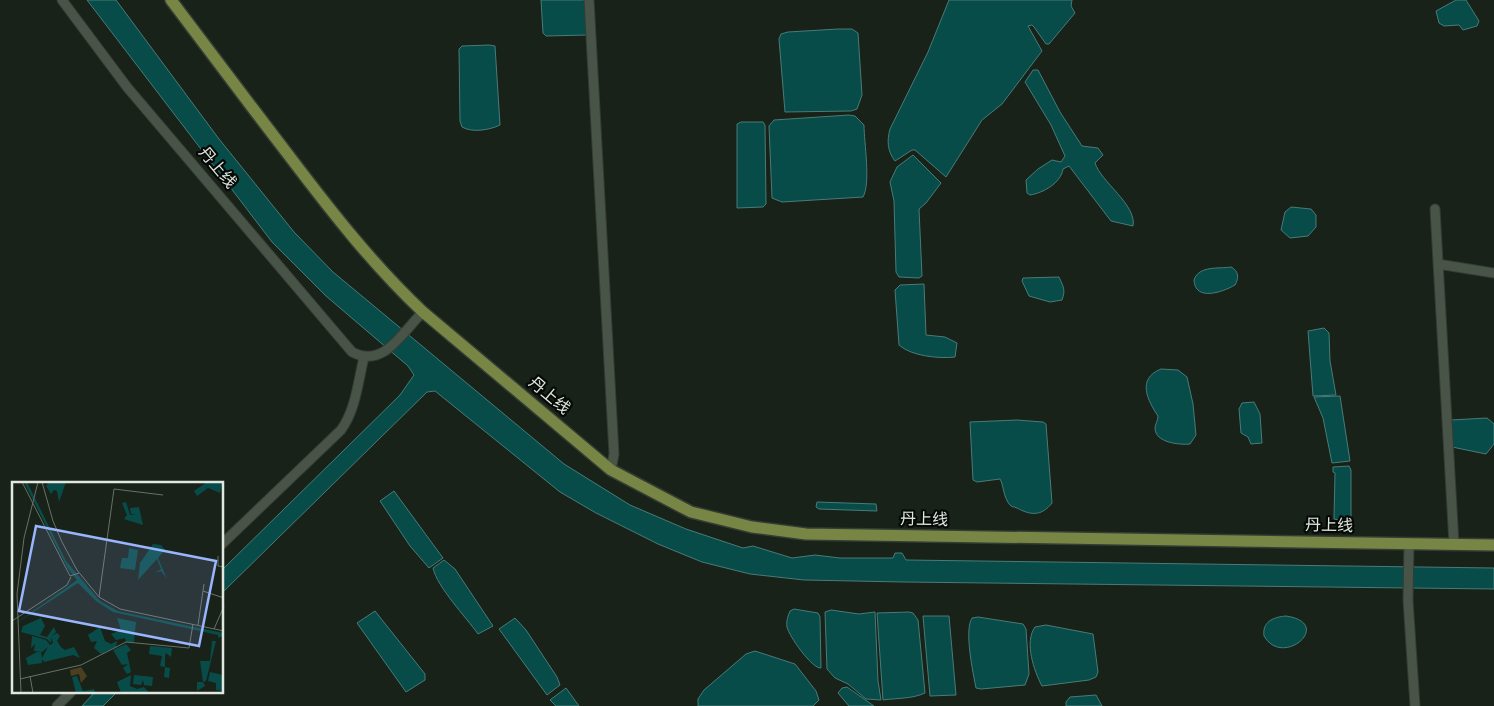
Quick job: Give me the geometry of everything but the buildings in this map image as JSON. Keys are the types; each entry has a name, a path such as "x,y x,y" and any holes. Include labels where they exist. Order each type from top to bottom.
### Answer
{"main road":[{"name":"丹上线","path":"171,0 305,177 375,264 423,312 611,470 691,512 752,526 806,534 1494,545"}],"street":[{"name":"丹上线","path":"62,0 127,88 352,352 364,357"},
{"path":"590,0 614,454 611,470"},
{"path":"1435,209 1454,544"},
{"path":"1438,264 1494,273"},
{"path":"224,542 340,430 349,419 364,357 374,358 386,352 423,312"},
{"path":"1409,543 1408,586 1415,706"},
{"path":"57,706 69,694"}],"water":[{"path":"87,0 116,0 219,139 294,232 333,272 564,464 630,505 686,529 743,548 753,546 792,558 815,555 840,558 893,558 895,553 902,553 906,560 1494,568 1494,589 903,582 804,580 750,574 702,562 658,544 596,513 560,492 435,391 427,392 224,591 224,568 400,395 414,375 408,366 326,296 272,242"},
{"path":"541,0 585,0 587,35 546,36 543,33"},
{"path":"949,0 1072,0 1071,6 1075,13 1049,44 1046,44 1032,25 1028,26 1042,51 1002,104 982,120 946,177 915,150 895,161 890,153 888,141 890,129 928,52"},
{"path":"1456,0 1466,0 1479,21 1477,26 1463,30 1459,25 1444,26 1439,23 1436,11"},
{"path":"852,29 858,33 862,95 857,109 851,111 785,112 779,39 781,34"},
{"path":"462,46 495,46 500,125 481,130 466,129 462,127 460,121 459,49"},
{"path":"1033,70 1038,70 1060,112 1082,146 1098,148 1103,155 1095,163 1104,178 1130,210 1133,226 1111,221 1069,166 1063,169 1059,179 1051,187 1035,194 1030,195 1027,193 1026,180 1052,160 1061,162 1065,156 1051,125 1025,82"},
{"path":"855,116 864,125 867,182 863,197 782,202 772,198 769,126 774,120"},
{"path":"741,122 763,122 765,125 766,204 763,207 737,208 737,124"},
{"path":"913,155 941,183 919,209 922,276 919,278 899,277 896,272 894,201 890,182 897,167"},
{"path":"1291,207 1311,209 1316,215 1316,227 1308,236 1290,238 1281,230 1285,212"},
{"path":"1231,267 1238,275 1235,285 1210,293 1199,291 1196,287 1194,280 1200,272"},
{"path":"1059,277 1064,291 1062,300 1050,302 1029,296 1022,281 1023,278"},
{"path":"924,284 926,335 945,337 957,343 955,357 926,356 911,352 899,345 895,290 900,285"},
{"path":"1324,328 1329,333 1330,361 1336,395 1313,396 1308,331"},
{"path":"1161,369 1178,370 1187,377 1193,404 1196,435 1190,444 1169,442 1163,440 1156,433 1155,427 1158,416 1148,397 1146,384 1153,373"},
{"path":"1340,396 1350,461 1332,463 1323,418 1314,397"},
{"path":"1254,402 1260,414 1262,443 1251,444 1248,437 1241,433 1239,409 1242,403"},
{"path":"1487,418 1494,424 1494,444 1486,454 1452,447 1451,420"},
{"path":"1017,420 1043,422 1046,424 1052,503 1040,513 1026,512 1011,506 1006,499 1000,479 977,482 973,480 970,422"},
{"path":"1349,466 1351,470 1351,519 1349,522 1334,519 1335,473 1333,472 1333,467"},
{"path":"394,491 443,558 429,568 410,546 380,501"},
{"path":"817,502 876,504 877,511 819,509 816,507"},
{"path":"444,560 455,569 493,626 478,634 453,602 440,584 433,568"},
{"path":"794,609 818,613 820,617 821,668 817,667 807,658 796,644 787,627 790,611"},
{"path":"831,610 859,614 875,612 878,681 881,700 866,699 848,684 835,678 827,669 825,612"},
{"path":"375,611 425,674 425,680 406,692 357,623"},
{"path":"877,613 913,613 918,620 925,693 883,700"},
{"path":"923,616 949,616 956,695 930,696"},
{"path":"1286,616 1300,620 1306,627 1306,634 1292,646 1282,648 1272,645 1264,636 1264,631 1269,621"},
{"path":"978,617 1023,624 1026,629 1029,674 1025,685 976,688 969,632 972,618"},
{"path":"515,618 526,630 557,677 560,685 547,695 499,629"},
{"path":"1046,625 1093,634 1098,672 1096,677 1089,680 1042,686 1033,665 1030,640 1035,627"},
{"path":"755,651 795,664 816,691 819,700 813,706 698,706 698,699 704,690 746,654"},
{"path":"847,687 874,706 849,706 838,693 842,688"},
{"path":"566,688 579,706 556,706 550,700"},
{"path":"93,694 115,694 103,706 82,706"},
{"path":"1096,695 1102,706 1066,706 1066,702 1070,697"}]}
